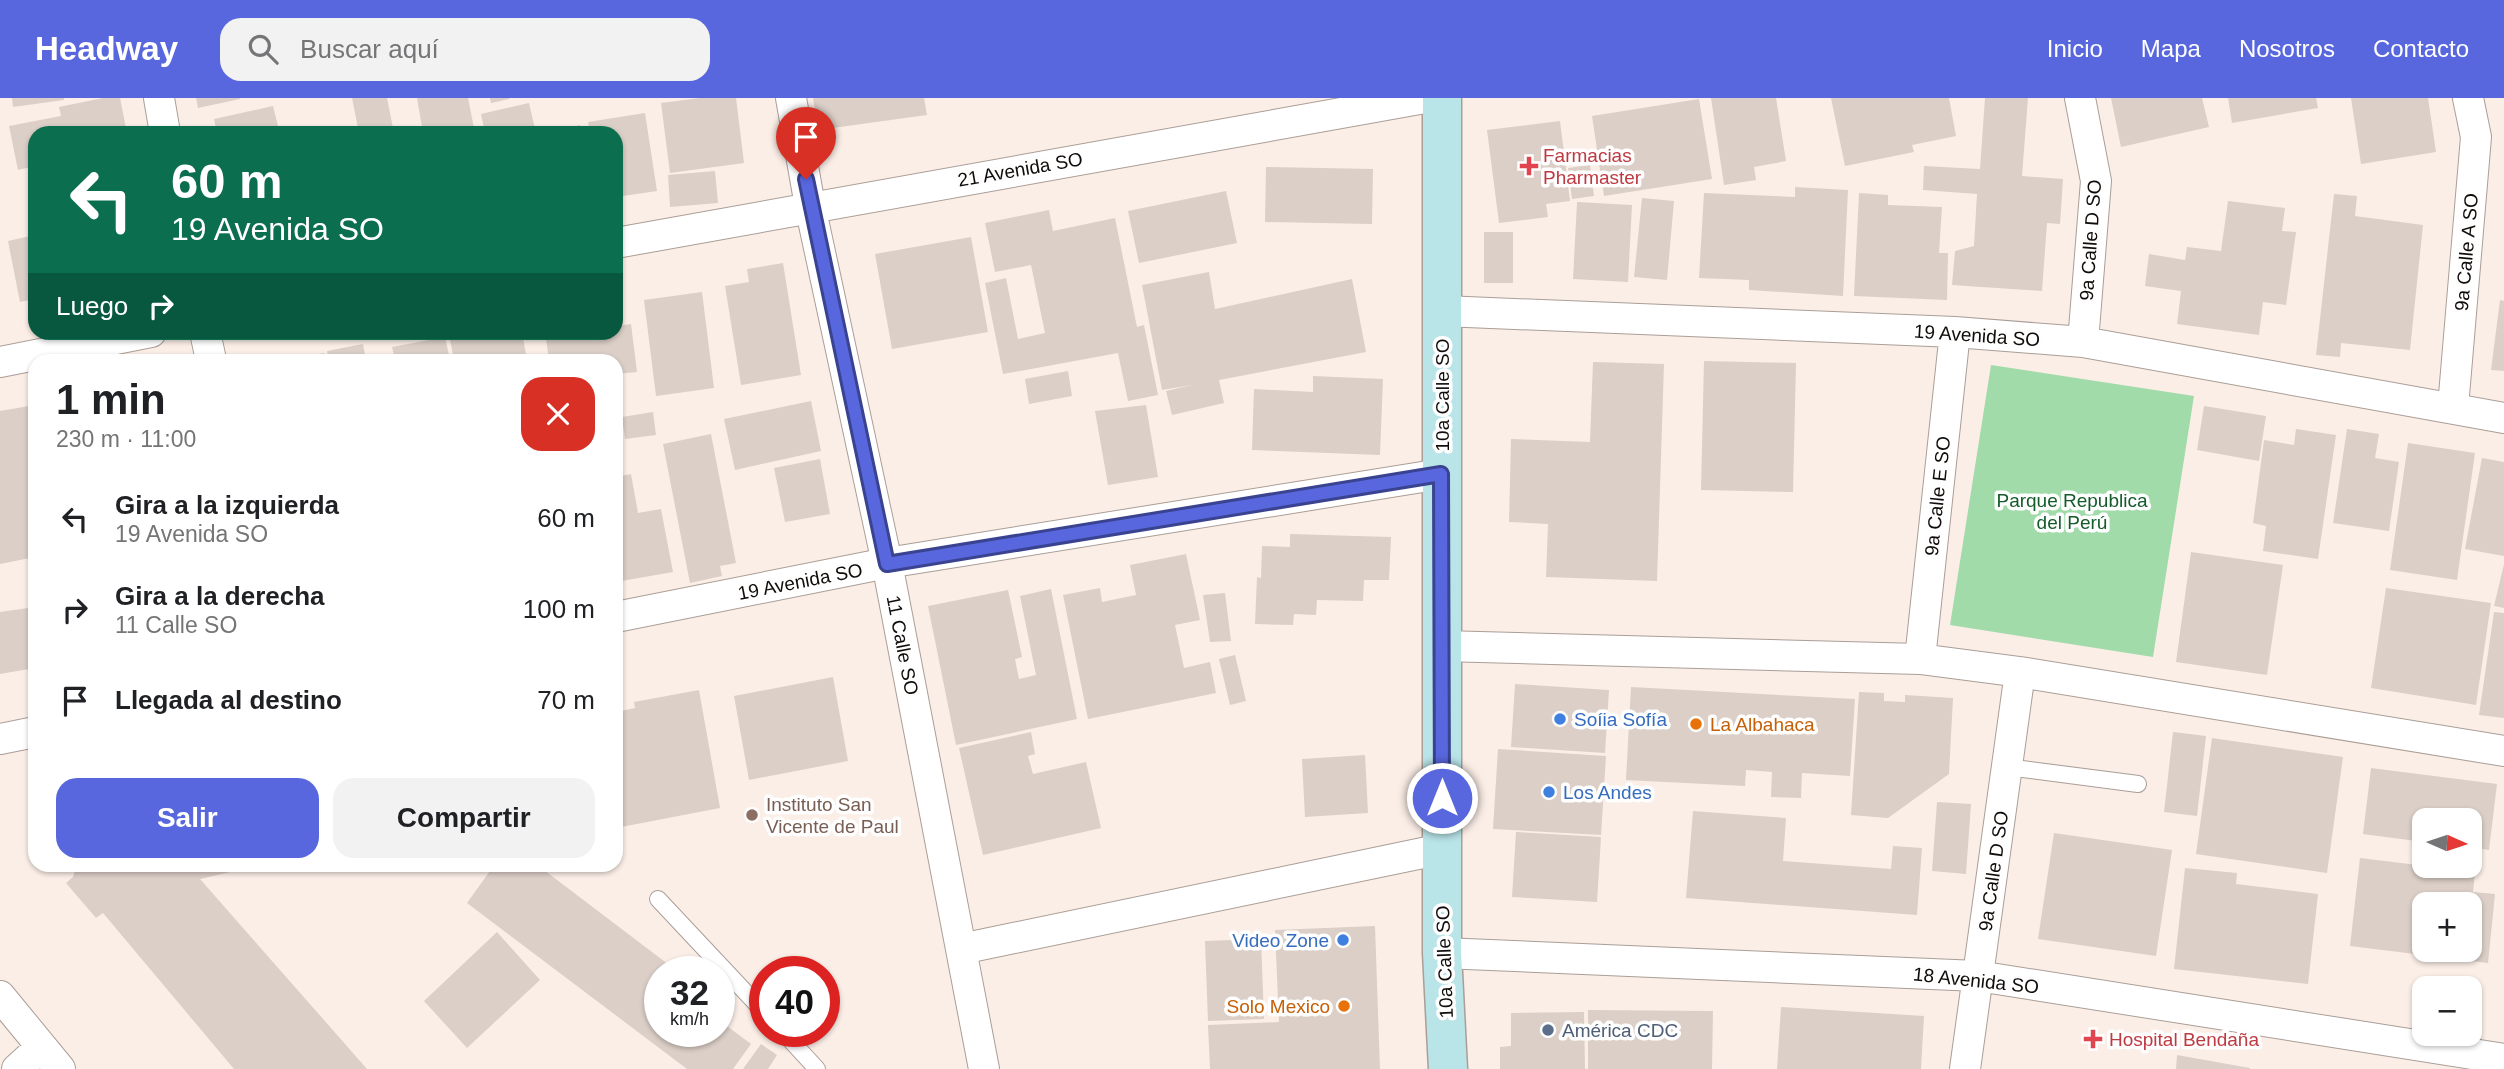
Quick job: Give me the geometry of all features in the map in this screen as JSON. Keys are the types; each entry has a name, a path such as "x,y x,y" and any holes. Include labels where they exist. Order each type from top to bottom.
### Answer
{"street":[{"path":"159,98 164,126"},
{"name":"11 Calle SO","path":"791,98 810,206 887,564 984,1069"},
{"name":"21 Avenida SO","path":"623,242 810,206 1425,98"},
{"name":"10a Calle SO","path":"1442,98 1442,953 1448,1069"},
{"name":"9a Calle D SO","path":"2080,98 2096,181 2082,342"},
{"name":"9a Calle A SO","path":"2453,407 2476,137 2468,98"},
{"name":"19 Avenida SO","path":"1443,311 1955,332 2082,342 2504,418"},
{"name":"9a Calle E SO","path":"1920,659 1955,332"},
{"path":"40,354 111,340"},
{"path":"0,362 28,356"},
{"name":"19 Avenida SO","path":"623,616 887,564 1441,474"},
{"path":"1442,646 1920,659 2020,672 2504,751"},
{"name":"9a Calle D SO","path":"1965,1069 2020,672"},
{"path":"0,739 28,733"},
{"path":"961,948 1442,849"},
{"name":"18 Avenida SO","path":"1442,953 1978,976 2504,1059"},
{"path":"0,996 51,1058 17,1069"}],"lane":[{"path":"2007,767 2138,784"},
{"path":"658,899 749,996"},
{"path":"797,1047 817,1069"}],"green space":[{"name":"Parque Republica del Perú","path":"1991,365 2194,396 2153,657 1950,625"}],"building":[{"path":"12,98 64,98 64,100 13,107"},
{"path":"103,98 120,98 126,126 28,126 28,168 18,170 9,126 61,116 59,107"},
{"path":"196,98 240,98 240,99 198,108"},
{"path":"352,98 387,98 393,126 358,126"},
{"path":"417,98 468,98 474,126 422,126"},
{"path":"490,98 509,98 509,99 491,103"},
{"path":"700,98 736,98 744,163 670,173 661,103"},
{"path":"813,98 924,98 927,115 818,130"},
{"path":"1711,98 1776,98 1786,161 1754,167 1756,180 1724,185"},
{"path":"1831,98 1949,98 1956,136 1912,145 1914,152 1845,166"},
{"path":"1985,98 2028,98 2022,176 2063,179 2060,224 2047,223 2042,291 1952,285 1955,251 1974,246 1977,194 1923,190 1924,166 1980,169"},
{"path":"2111,98 2202,98 2209,127 2121,147"},
{"path":"2228,98 2316,98 2318,108 2232,123"},
{"path":"2351,98 2428,98 2436,152 2361,164"},
{"path":"1699,99 1712,179 1604,196 1592,116"},
{"path":"529,103 534,126 484,126 481,114"},
{"path":"273,106 278,126 216,126 214,119"},
{"path":"645,113 657,191 623,196 623,126 589,126 588,122"},
{"name":"Farmacias Pharmaster","path":"1560,121 1570,201 1546,204 1548,217 1499,223 1487,130"},
{"path":"1590,165 1594,196 1572,199 1568,168"},
{"path":"1266,167 1373,169 1372,224 1265,222"},
{"path":"715,171 718,203 670,207 668,175"},
{"path":"1795,187 1848,190 1843,296 1749,290 1749,280 1699,278 1704,193 1795,197"},
{"path":"1226,191 1237,243 1139,263 1128,211"},
{"path":"1859,193 1888,195 1888,205 1942,207 1939,253 1948,253 1947,300 1854,296"},
{"path":"2334,194 2357,196 2355,216 2423,225 2410,350 2341,343 2340,357 2316,355"},
{"path":"1642,198 1674,201 1667,280 1634,277"},
{"path":"2228,201 2285,208 2282,231 2296,232 2286,305 2263,302 2259,335 2177,324 2181,291 2145,286 2149,254 2185,260 2187,247 2221,251"},
{"path":"1577,202 1632,205 1628,282 1573,279"},
{"path":"1049,210 1053,231 1115,218 1137,327 1144,325 1158,395 1128,401 1118,353 1003,374 985,283 1006,278 1018,339 1045,333 1031,265 995,272 985,223"},
{"path":"1484,232 1513,232 1513,283 1484,283"},
{"path":"28,237 28,300 20,302 8,241"},
{"path":"971,237 988,332 892,349 875,254"},
{"path":"783,263 801,375 741,385 725,286 749,282 747,269"},
{"path":"1209,272 1215,309 1352,279 1366,352 1219,380 1224,403 1172,415 1166,391 1192,385 1162,390 1142,285"},
{"path":"702,292 714,388 656,396 644,300"},
{"path":"2500,300 2504,301 2504,371 2491,370"},
{"path":"631,324 637,372 623,373 623,354 548,354 546,340 623,340 623,325"},
{"path":"429,340 446,340 449,354 394,354 392,347"},
{"path":"450,340 523,340 526,354 453,354"},
{"path":"363,344 365,354 328,354 327,351"},
{"path":"1704,361 1796,363 1793,492 1701,490"},
{"path":"1593,362 1664,364 1657,581 1546,577 1548,524 1509,522 1511,439 1590,442"},
{"path":"1068,371 1072,396 1029,404 1025,379"},
{"path":"1313,376 1383,379 1380,455 1252,450 1254,389 1313,392"},
{"path":"811,401 821,451 735,470 724,419"},
{"path":"1146,405 1158,477 1108,485 1095,411"},
{"path":"28,406 28,558 0,564 0,411"},
{"path":"2204,406 2266,416 2259,461 2197,450"},
{"path":"653,412 656,435 625,439 623,417"},
{"path":"2296,429 2336,435 2318,559 2263,551 2266,526 2253,523 2264,440 2294,445"},
{"path":"2347,429 2379,434 2375,458 2399,462 2389,531 2333,523"},
{"path":"711,434 736,563 720,566 722,576 690,583 663,444"},
{"path":"2408,443 2475,453 2457,580 2390,570"},
{"path":"2482,458 2504,462 2504,556 2465,549"},
{"path":"820,459 830,514 785,522 774,468"},
{"path":"631,474 638,513 661,509 673,572 623,581 623,476"},
{"path":"1290,534 1391,537 1389,580 1364,580 1363,601 1317,600 1316,615 1294,614 1293,625 1255,624 1257,577 1261,578 1262,546 1290,547"},
{"path":"2191,552 2283,565 2267,675 2176,662"},
{"path":"1186,554 1200,620 1175,625 1184,668 1210,662 1216,693 1088,719 1063,595 1100,588 1102,602 1136,595 1130,565"},
{"path":"2504,564 2504,608 2494,606"},
{"path":"2386,588 2491,603 2476,705 2371,688"},
{"path":"1051,589 1077,719 956,745 928,606 1008,590 1022,657 1015,659 1019,679 1036,675 1020,596"},
{"path":"1225,593 1231,641 1210,642 1203,595"},
{"path":"28,608 28,669 0,674 0,612"},
{"path":"2494,612 2504,613 2504,718 2479,715"},
{"path":"1235,655 1246,701 1230,705 1219,659"},
{"path":"833,677 848,761 749,780 734,696"},
{"name":"Soíia Sofía","path":"1515,684 1609,690 1605,753 1511,747"},
{"path":"1631,687 1855,699 1850,776 1802,773 1801,798 1771,797 1772,772 1746,770 1745,786 1626,780"},
{"path":"699,690 720,808 623,827 623,711 635,708 634,702"},
{"path":"1859,692 1884,693 1884,701 1905,702 1905,695 1953,698 1949,774 1888,818 1851,815"},
{"path":"1031,732 1035,754 1028,756 1033,774 1086,762 1101,828 983,855 959,748"},
{"path":"2173,732 2206,736 2197,816 2164,812"},
{"path":"2212,738 2343,757 2327,873 2196,854"},
{"name":"Los Andes","path":"1498,749 1606,756 1601,835 1493,829"},
{"path":"1365,755 1368,813 1305,817 1302,759"},
{"path":"2371,768 2497,784 2489,850 2482,849 2482,808 2412,808 2412,840 2363,834"},
{"path":"1937,802 1971,804 1966,874 1932,871"},
{"path":"1693,811 1786,818 1783,861 1891,869 1893,846 1922,848 1917,915 1686,898"},
{"path":"1516,832 1601,837 1597,902 1512,897"},
{"path":"2054,833 2172,850 2156,956 2038,939"},
{"path":"2360,858 2412,864 2412,878 2474,878 2473,892 2412,892 2412,954 2350,946"},
{"path":"2185,868 2237,873 2236,884 2318,894 2308,984 2174,969"},
{"path":"75,872 230,872 200,879 367,1069 234,1069 103,913 96,918 66,883"},
{"path":"489,872 547,872 657,956 644,956 644,1037 467,903"},
{"path":"2482,893 2495,894 2488,963 2480,962 2482,962"},
{"path":"1375,926 1380,1069 1210,1069 1208,1025 1279,1022 1275,930"},
{"path":"497,932 540,980 467,1048 424,1001"},
{"path":"1261,939 1264,1019 1208,1021 1205,941"},
{"path":"1781,1007 1924,1016 1921,1069 1777,1069"},
{"path":"1588,1010 1713,1011 1712,1069 1588,1069"},
{"name":"América CDC","path":"1584,1012 1585,1069 1500,1069 1500,1047 1511,1046 1511,1013"},
{"path":"735,1032 749,1042 749,1047 733,1069 687,1069 658,1047 735,1047"},
{"path":"759,1047 765,1047 777,1055 768,1069 743,1069"},
{"path":"2177,1055 2250,1068 2250,1069 2176,1069"}],"place":[{"name":"Farmacias Pharmaster","path":"1529,166"},
{"name":"Soíia Sofía","path":"1560,719"},
{"name":"La Albahaca","path":"1696,724"},
{"name":"Los Andes","path":"1549,792"},
{"name":"Instituto San Vicente de Paul","path":"752,815"},
{"name":"Video Zone","path":"1343,940"},
{"name":"Solo Mexico","path":"1344,1006"},
{"name":"América CDC","path":"1548,1030"},
{"name":"Hospital Bendaña","path":"2093,1039"}],"route":[{"path":"806,179 887,564 1441,474 1442,798"}]}
